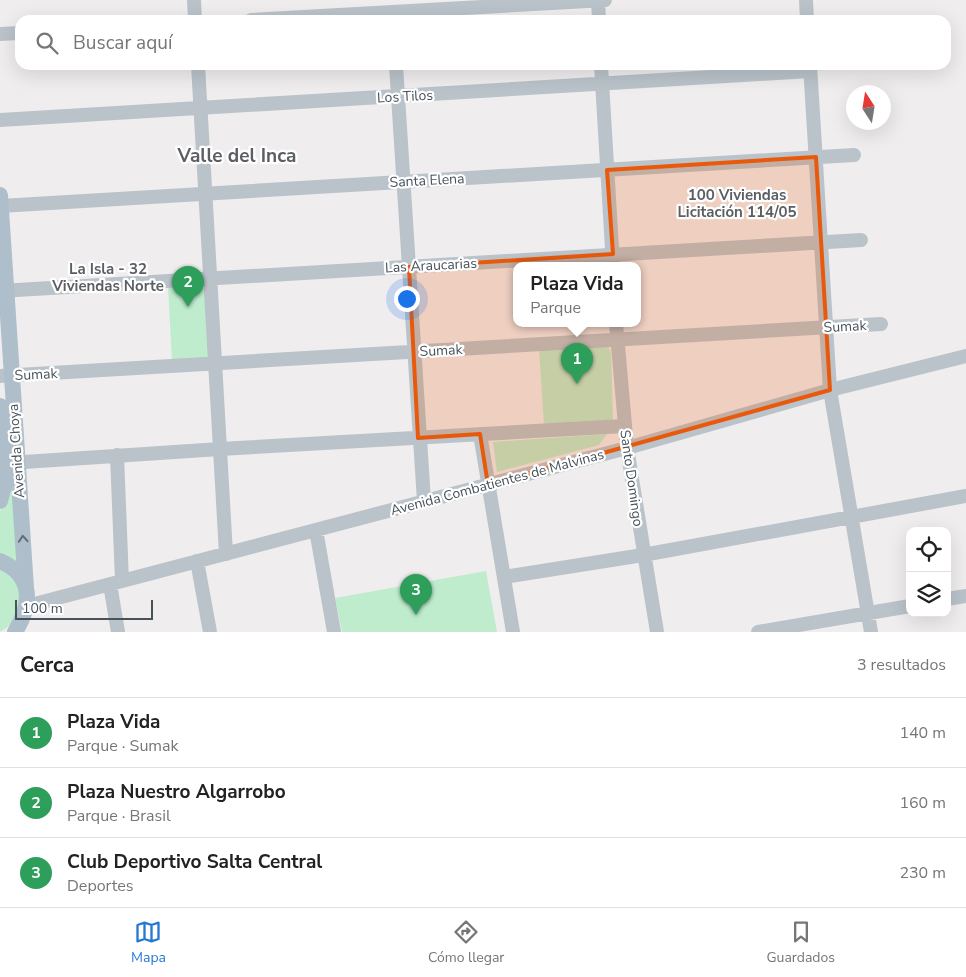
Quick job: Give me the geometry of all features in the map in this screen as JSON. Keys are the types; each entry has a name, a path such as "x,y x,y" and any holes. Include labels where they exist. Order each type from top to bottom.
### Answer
{"main road":[{"name":"Avenida Choya","path":"0,202 7,464 0,501"},
{"name":"Avenida Choya","path":"0,406 26,588 19,626"},
{"path":"0,562 20,575 26,588"}],"street":[{"path":"194,0 195,15"},
{"path":"598,0 599,15"},
{"path":"330,15 605,0"},
{"path":"806,0 807,15"},
{"path":"0,34 15,33"},
{"path":"198,70 226,554"},
{"path":"396,70 418,438 424,501"},
{"path":"601,70 613,260"},
{"name":"Los Tilos","path":"0,120 602,84 784,70"},
{"path":"810,70 830,390 871,632"},
{"name":"Santa Elena","path":"0,202 206,195 854,155"},
{"name":"Las Araucarias","path":"545,262 613,260 861,240"},
{"name":"Las Araucarias","path":"3,291 409,266 513,263"},
{"name":"Sumak","path":"6,376 881,324"},
{"name":"Santo Domingo","path":"616,327 624,426 643,555 657,632"},
{"name":"Avenida Combatientes de Malvinas","path":"19,626 116,582 627,448 830,390 966,356"},
{"path":"7,464 220,448 624,426"},
{"path":"480,434 513,632"},
{"path":"116,455 118,632"},
{"path":"504,577 643,555 966,496"},
{"path":"316,530 333,632"},
{"path":"197,561 210,632"},
{"path":"951,598 966,596"},
{"path":"758,632 906,607"}],"highlighted area":[{"path":"816,157 830,390 488,485 480,434 418,438 409,267 613,254 607,170"}],"green space":[{"path":"198,284 206,291 209,357 172,362 168,285"},
{"path":"604,345 609,348 611,353 613,420 608,422 544,425 539,348"},
{"path":"607,434 599,445 497,472 493,442"},
{"path":"11,477 18,564 0,556 0,511 7,498"},
{"path":"0,568 20,586 20,607 12,623 0,632"},
{"path":"486,571 497,632 342,632 335,598"}],"place":[{"name":"Plaza Nuestro Algarrobo","path":"188,307"},
{"name":"Plaza Vida","path":"577,384"},
{"name":"Club Deportivo Salta Central","path":"416,615"}],"district":[{"name":"Valle del Inca","path":"237,155"},
{"name":"100 Viviendas Licitación 114/05","path":"737,204"},
{"name":"La Isla - 32 Viviendas Norte","path":"108,278"}]}
